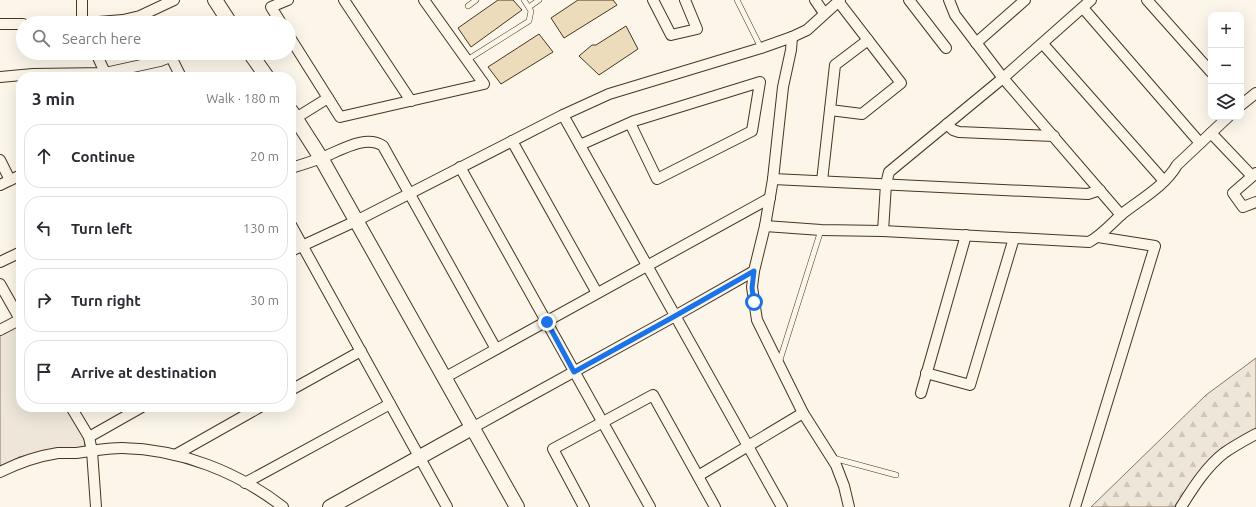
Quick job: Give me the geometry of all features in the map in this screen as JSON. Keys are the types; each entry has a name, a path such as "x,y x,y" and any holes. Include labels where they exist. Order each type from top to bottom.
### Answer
{"street":[{"path":"82,0 82,16"},
{"path":"140,16 174,0"},
{"path":"215,0 225,16"},
{"path":"277,16 271,7 288,0"},
{"path":"344,0 411,101"},
{"path":"296,47 340,117 484,84 424,0"},
{"path":"653,0 671,35 697,29 685,0"},
{"path":"815,0 824,13"},
{"path":"909,0 946,48"},
{"path":"949,0 955,15 1003,78 1121,215"},
{"path":"976,43 1025,0"},
{"path":"883,231 886,184 889,172 1043,44 1091,0"},
{"path":"1148,0 1208,69"},
{"path":"296,248 356,221 563,115 609,94 761,48 792,37 807,30 839,1 901,83 862,114 830,110"},
{"path":"1083,8 1200,143"},
{"path":"0,24 16,24"},
{"path":"792,37 791,50 783,87 770,198 754,271 752,288 757,320 803,413 836,465 844,486 849,507"},
{"path":"822,181 835,65 868,40"},
{"path":"1043,44 1164,181"},
{"path":"99,60 105,72"},
{"path":"118,72 162,60"},
{"path":"176,60 180,72"},
{"path":"255,60 263,72"},
{"path":"0,77 16,77"},
{"path":"580,145 634,121 760,82 752,131 656,179 630,123"},
{"path":"1244,103 1256,93"},
{"path":"296,115 328,98"},
{"path":"563,115 782,507"},
{"path":"765,226 821,230 883,231 1089,242 1098,238 1121,215 1171,175 1177,165 1225,120"},
{"path":"296,122 320,158 517,507"},
{"path":"947,124 953,130 960,132 1054,136"},
{"path":"1211,133 1254,174 1233,192 1243,207 1256,202"},
{"path":"512,141 597,293"},
{"path":"296,166 358,143 377,142 383,146 496,349"},
{"path":"0,160 10,180"},
{"path":"460,167 650,507"},
{"path":"0,185 16,177"},
{"path":"773,179 1088,194 1100,190"},
{"path":"444,378 770,198"},
{"path":"296,233 447,507"},
{"path":"920,393 966,235"},
{"path":"926,373 970,385 1014,238"},
{"path":"1075,507 1155,246 1098,238"},
{"path":"0,262 16,254"},
{"path":"330,507 754,271"},
{"path":"0,284 16,311"},
{"path":"0,330 16,322"},
{"path":"296,387 361,350"},
{"path":"584,507 553,449 653,395 715,507"},
{"path":"245,483 390,404"},
{"path":"74,412 89,437 92,451 96,507"},
{"path":"89,437 133,412"},
{"path":"175,455 251,412"},
{"path":"698,476 803,413"},
{"path":"1181,507 1197,482 1210,466 1223,454 1256,434"},
{"path":"0,472 19,463 45,456 124,448 156,451 175,455 213,467 229,474 283,507"}],"lane":[{"path":"468,6 476,0"},
{"path":"467,61 529,21 531,11 524,0"},
{"path":"529,7 539,0"},
{"path":"737,0 761,48"},
{"path":"779,364 821,230"},
{"path":"832,458 896,475"}],"green space":[{"path":"16,327 16,412 69,412 84,437 85,447 42,452 19,457 0,468 0,335"},
{"path":"1256,358 1256,430 1196,475 1174,507 1091,507 1206,395"}],"building":[{"path":"498,0 513,0 522,10 471,47 458,28"},
{"path":"578,0 613,0 617,5 564,38 551,18"},
{"path":"626,26 638,49 599,75 579,56 592,45 596,45"},
{"path":"539,34 553,52 501,84 488,67"}],"route":[{"path":"547,322 574,372 754,271 752,288 754,302"}]}
